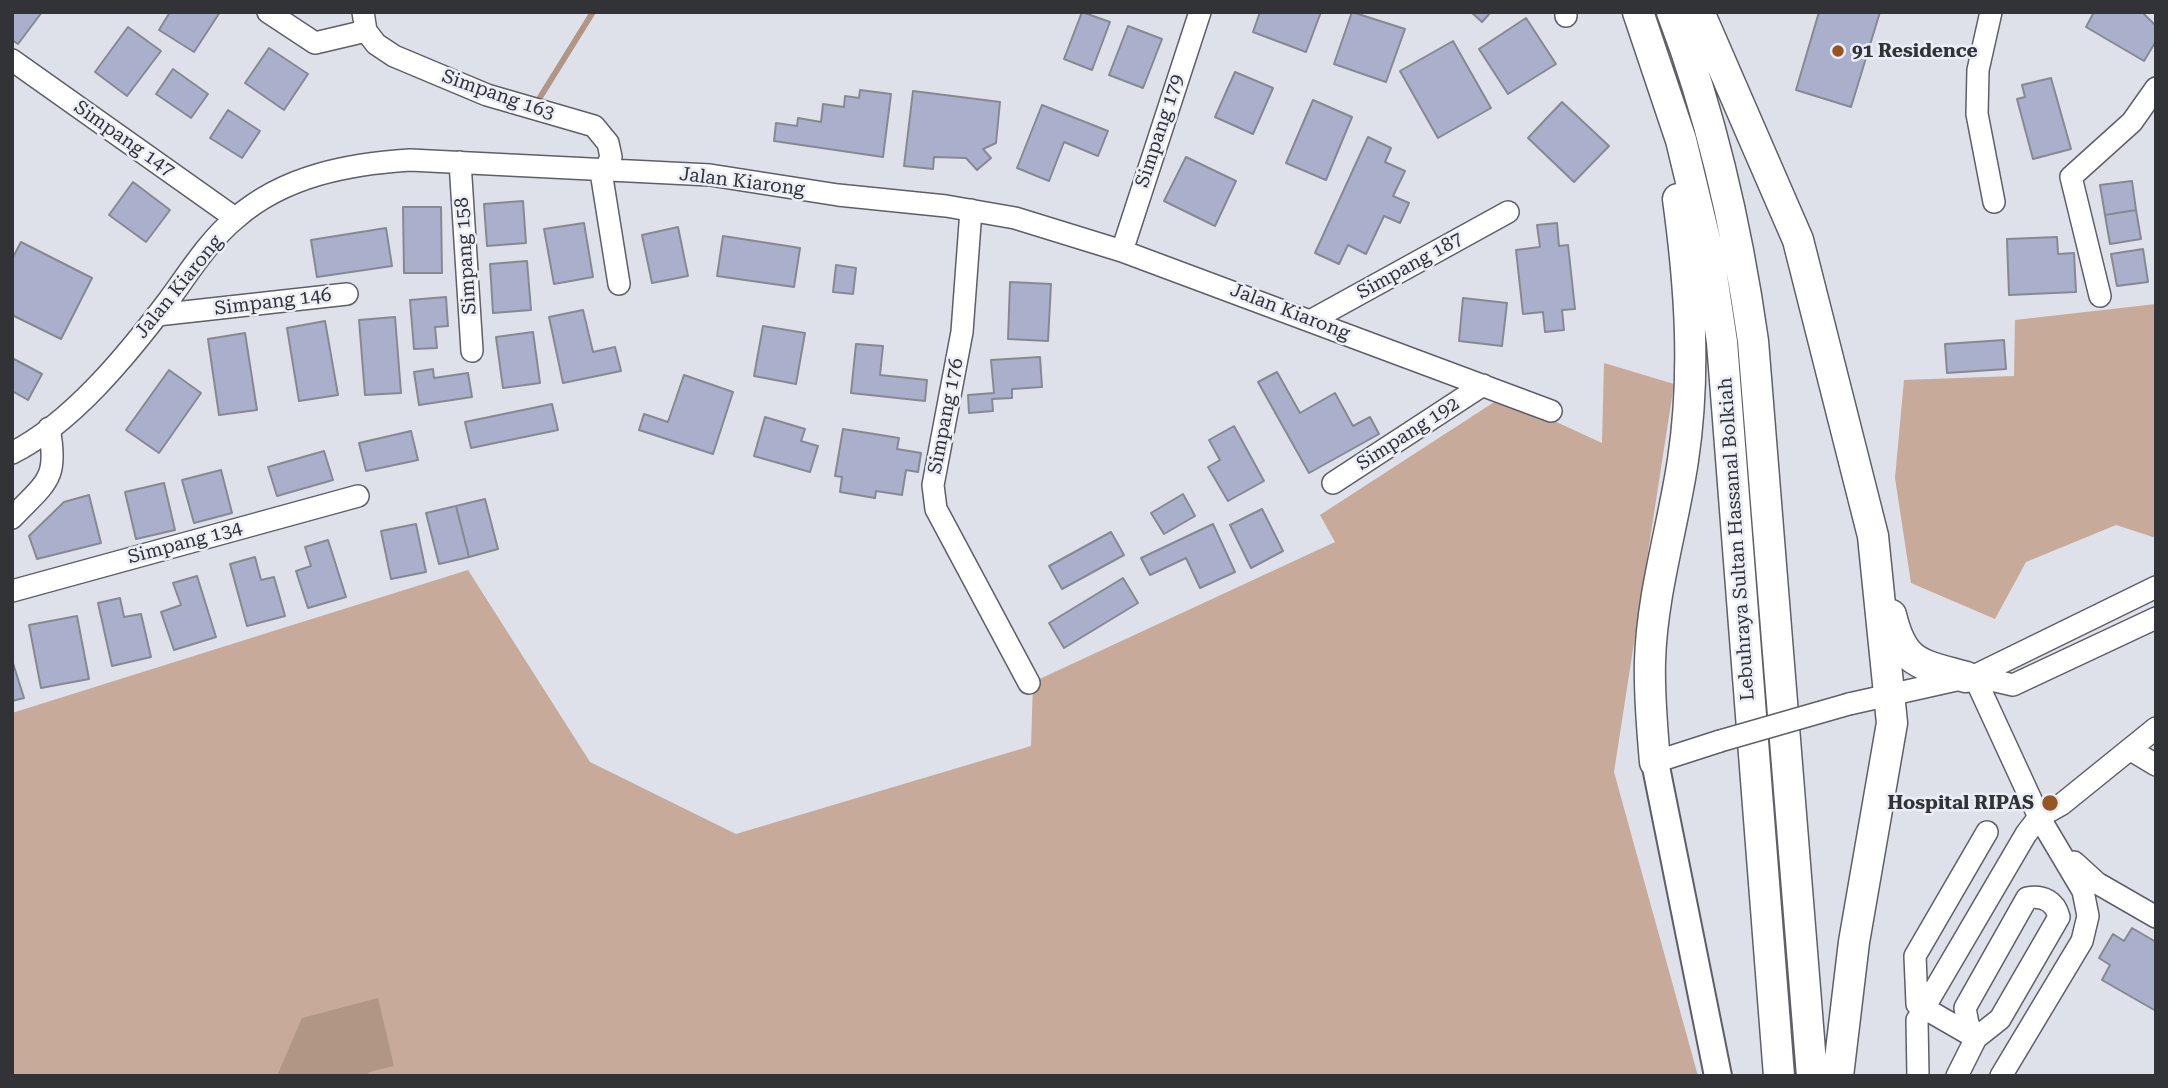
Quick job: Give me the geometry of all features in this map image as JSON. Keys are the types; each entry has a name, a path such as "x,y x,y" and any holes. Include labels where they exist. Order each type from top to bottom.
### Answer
{"highway":[{"path":"1638,12 1677,195 1689,281 1690,380 1683,460 1664,557 1650,658 1655,762"},
{"name":"Lebuhraya Sultan Hassanal Bolkiah","path":"1638,12 1681,140 1709,256 1722,342 1779,1076"},
{"name":"Lebuhraya Sultan Hassanal Bolkiah","path":"1672,12 1699,84 1723,168 1742,262 1753,341 1812,1076"},
{"path":"1699,12 1798,240 1897,641 1903,651 1926,665 1970,676"},
{"path":"1838,1076 1854,942 1892,723 1872,536"}],"main road":[{"path":"1655,762 1718,1076"}],"street":[{"path":"268,12 315,43 365,21"},
{"name":"Simpang 179","path":"1122,250 1200,12"},
{"path":"1991,12 1978,70 1977,114 1994,202"},
{"name":"Simpang 163","path":"365,21 376,44 394,56 487,95 594,126 608,143 611,157 602,178 619,284"},
{"name":"Simpang 147","path":"12,60 235,218"},
{"path":"2100,296 2071,177 2132,122 2156,88"},
{"name":"Jalan Kiarong","path":"12,453 49,428 124,355 235,218 285,188 317,174 360,163 460,162 710,175 1016,218 1122,250 1551,411"},
{"name":"Simpang 158","path":"460,162 472,351"},
{"name":"Simpang 176","path":"971,210 962,332 933,485 936,509 1029,683"},
{"name":"Simpang 187","path":"1312,320 1508,212"},
{"name":"Simpang 146","path":"157,315 346,294"},
{"name":"Simpang 192","path":"1333,483 1483,385"},
{"path":"12,518 53,471 55,457 49,428"},
{"name":"Simpang 134","path":"12,591 358,496"},
{"path":"1655,762 1849,704 1970,676 2156,587"},
{"path":"1970,676 2013,685 2156,618"},
{"path":"1970,676 2039,817 2083,891 2088,916 2082,941 2001,1076"},
{"path":"1918,1076 1915,1038 1917,1020 2026,834 2039,817 2062,804 2156,728"},
{"path":"2131,750 2156,765"},
{"path":"1976,1038 1917,1004 1915,956 1987,832"},
{"path":"2058,845 2097,883 2156,917"},
{"path":"1956,1076 1976,1038 2000,1019 2059,917 2056,907 2049,900 2036,896 2027,898 1965,1008 1968,1024 1976,1038"}],"shaded area":[{"path":"2156,304 2156,538 2116,525 2026,562 1995,619 1911,583 1895,478 1904,380 2014,376 2015,320"},
{"path":"1604,363 1674,384 1614,772 1698,1076 12,1076 12,713 468,570 590,762 736,834 1031,746 1033,682 1335,542 1320,515 1502,397 1602,443"},
{"path":"378,998 394,1066 369,1072 366,1076 277,1076 302,1018"}],"building":[{"path":"12,12 42,12 18,44 12,40"},
{"path":"170,12 220,12 194,52 159,30"},
{"path":"1082,12 1110,22 1092,70 1064,59"},
{"path":"1260,12 1321,12 1306,52 1253,32"},
{"path":"1352,12 1405,29 1386,82 1334,64"},
{"path":"1471,12 1491,12 1482,22"},
{"name":"91 Residence","path":"1819,12 1880,12 1851,107 1796,90"},
{"path":"2094,12 2142,12 2156,26 2156,41 2144,61 2086,27"},
{"path":"1526,18 1556,64 1508,94 1479,49"},
{"path":"1128,26 1162,39 1143,88 1109,75"},
{"path":"128,27 161,51 127,96 95,72"},
{"path":"1453,41 1491,108 1438,138 1400,71"},
{"path":"269,48 308,74 284,110 245,83"},
{"path":"173,69 208,94 191,118 156,94"},
{"path":"1235,72 1273,88 1253,134 1215,117"},
{"path":"2051,78 2071,149 2033,159 2017,99 2025,97 2022,85"},
{"path":"860,90 891,94 883,157 774,141 776,123 797,126 798,118 821,122 823,104 844,107 845,96 859,98"},
{"path":"913,91 1000,102 996,143 983,149 991,158 977,170 966,158 934,157 933,169 904,166"},
{"path":"1313,100 1352,117 1326,180 1286,163"},
{"path":"1562,102 1609,146 1574,182 1528,138"},
{"path":"1042,105 1108,131 1098,156 1064,142 1049,181 1017,168"},
{"path":"228,110 260,131 242,158 210,138"},
{"path":"1368,137 1391,148 1385,162 1405,171 1393,196 1409,203 1400,223 1384,216 1366,254 1348,245 1339,264 1315,253"},
{"path":"1186,157 1236,181 1215,226 1164,201"},
{"path":"2132,181 2136,210 2105,215 2100,185"},
{"path":"133,182 170,210 146,242 109,215"},
{"path":"523,201 526,243 487,246 484,204"},
{"path":"403,207 441,207 442,273 404,273"},
{"path":"2136,210 2141,239 2110,244 2105,215"},
{"path":"584,223 593,277 554,284 544,229"},
{"path":"1557,223 1559,246 1568,245 1575,309 1562,310 1564,330 1545,332 1543,312 1523,314 1516,250 1540,247 1537,225"},
{"path":"678,227 688,276 652,283 642,235"},
{"path":"386,228 392,266 317,277 311,240"},
{"path":"723,236 800,248 794,287 717,276"},
{"path":"2057,237 2058,254 2074,253 2076,292 2009,295 2007,239"},
{"path":"21,242 92,278 61,339 12,315 12,259"},
{"path":"2143,249 2148,282 2117,286 2111,254"},
{"path":"527,261 531,310 493,313 490,264"},
{"path":"836,265 856,268 853,294 833,292"},
{"path":"1010,282 1051,284 1048,341 1008,339"},
{"path":"446,297 448,326 435,327 437,348 414,349 410,300"},
{"path":"1463,298 1507,303 1502,346 1459,341"},
{"path":"583,310 593,352 615,347 621,371 563,383 549,317"},
{"path":"395,317 401,393 365,395 359,320"},
{"path":"325,321 338,395 299,401 287,328"},
{"path":"763,326 805,333 796,384 754,376"},
{"path":"533,332 540,383 503,388 496,337"},
{"path":"245,333 257,410 219,415 208,339"},
{"path":"2004,340 2006,369 1947,373 1945,344"},
{"path":"856,344 883,346 880,375 927,380 925,401 851,393"},
{"path":"1040,357 1042,387 1012,389 1012,398 992,399 993,411 969,413 968,395 994,393 991,360"},
{"path":"12,358 42,374 28,400 12,391"},
{"path":"433,369 434,378 468,373 472,397 419,405 414,372"},
{"path":"169,370 201,393 159,453 126,430"},
{"path":"1277,372 1300,413 1335,393 1353,426 1370,417 1379,434 1309,473 1258,382"},
{"path":"684,375 733,392 713,454 639,430 644,414 668,422"},
{"path":"552,404 558,430 471,448 465,422"},
{"path":"765,417 805,429 801,441 818,446 810,472 754,456"},
{"path":"1234,426 1264,481 1228,501 1208,467 1220,460 1209,440"},
{"path":"843,429 899,438 897,449 921,453 918,472 906,470 902,495 876,491 875,498 840,492 842,477 835,476"},
{"path":"411,431 418,460 366,471 359,443"},
{"path":"324,451 333,480 277,496 268,467"},
{"path":"221,470 232,513 194,523 182,480"},
{"path":"164,483 175,530 136,539 125,492"},
{"path":"1183,494 1195,516 1164,534 1151,513"},
{"path":"89,495 101,543 37,559 29,536 64,502"},
{"path":"485,499 498,549 469,557 456,506"},
{"path":"456,506 469,557 439,564 426,513"},
{"path":"1262,509 1283,551 1251,568 1230,525"},
{"path":"416,524 426,572 391,579 381,531"},
{"path":"1213,524 1235,572 1200,588 1186,558 1150,575 1141,558"},
{"path":"1111,532 1124,555 1062,589 1049,566"},
{"path":"328,540 346,597 308,608 296,571 311,566 305,547"},
{"path":"255,557 261,580 274,577 285,616 247,626 230,564"},
{"path":"197,576 216,637 174,650 161,612 181,605 173,583"},
{"path":"1123,578 1138,603 1064,648 1049,623"},
{"path":"120,598 124,617 141,614 151,657 112,666 98,603"},
{"path":"77,616 89,679 41,688 29,625"},
{"path":"12,660 24,698 12,701"},
{"path":"2132,928 2156,942 2156,1011 2102,980 2110,965 2099,958 2113,934 2124,941"}],"waterway":[{"path":"539,99 593,12"}],"place":[{"name":"91 Residence","path":"1838,51"},
{"name":"Hospital RIPAS","path":"2050,803"}]}
